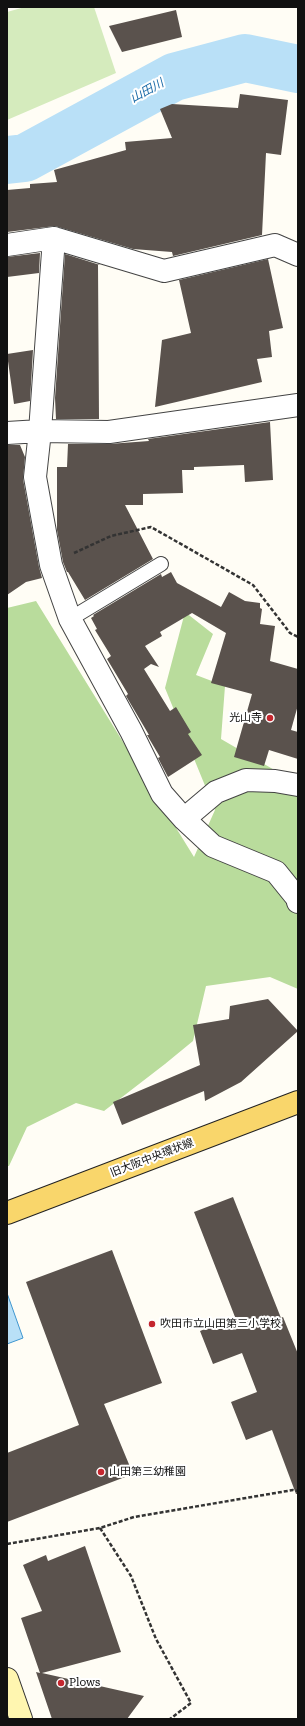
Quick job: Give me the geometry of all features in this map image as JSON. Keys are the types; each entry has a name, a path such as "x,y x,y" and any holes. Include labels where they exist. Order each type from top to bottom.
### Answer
{"main road":[{"name":"旧大阪中央環状線","path":"7,1214 298,1102"}],"street":[{"path":"7,244 54,238 164,271 275,245 298,255"},
{"path":"54,238 40,431 35,477 51,565 70,619 131,731 162,794 184,819 213,846 276,872 297,898 298,902"},
{"path":"7,433 40,431 108,432 298,405"},
{"path":"184,819 216,792 246,780 275,781 298,785"},
{"path":"7,1680 21,1719"}],"lane":[{"path":"70,619 162,564"}],"path":[{"path":"7,1544 100,1528 134,1517 298,1491"},
{"path":"100,1528 131,1576 156,1639 191,1703 170,1719"}],"green space":[{"path":"25,7 94,7 116,73 7,120 7,12"},
{"path":"36,601 194,857 215,810 165,688 185,612 213,634 196,675 225,686 221,739 283,775 298,788 298,989 270,977 206,986 193,1041 104,1111 76,1103 27,1127 9,1166 7,1166 7,608"}],"water":[{"path":"7,1293 23,1338 7,1344"}],"building":[{"path":"176,10 182,37 122,52 109,26"},
{"path":"240,94 288,100 281,155 266,153 262,235 173,256 172,252 133,249 55,226 7,232 7,190 30,188 30,184 57,182 54,170 126,150 125,142 172,138 160,109 172,104 238,108"},
{"path":"40,253 39,273 7,277 7,257"},
{"path":"65,254 100,265 98,265 99,419 56,419 55,398"},
{"path":"268,259 283,328 269,331 272,357 257,359 262,382 155,407 162,340 191,333 179,280"},
{"path":"33,350 30,401 14,404 7,354"},
{"path":"270,422 273,480 245,482 244,465 194,467 194,470 182,470 183,493 143,494 143,505 125,505 153,559 85,600 67,572 63,562 57,530 57,467 67,467 68,444 109,444 149,441 148,439"},
{"path":"7,445 20,445 25,457 23,479 42,578 26,582 7,595"},
{"path":"171,572 177,583 221,607 229,592 245,601 260,603 260,608 262,609 260,624 275,626 270,661 298,669 298,705 291,730 298,732 298,759 269,750 264,766 234,757 252,694 211,683 226,633 192,613 160,632 162,636 145,646 159,667 151,664 144,669 170,711 176,707 191,732 188,734 202,755 168,777 158,758 160,757 147,735 149,735 126,696 128,694 107,659 111,656 95,630 97,629 91,618 94,616 93,615 161,574 162,577"},
{"path":"268,999 298,1031 241,1082 205,1101 204,1091 122,1125 113,1102 200,1065 193,1025 229,1019 230,1006"},
{"path":"233,1197 281,1318 283,1317 298,1354 298,1494 296,1494 272,1430 246,1440 231,1402 257,1392 242,1353 213,1364 200,1331 235,1317 194,1212"},
{"path":"112,1250 162,1383 104,1404 133,1474 7,1522 7,1453 79,1425 26,1282"},
{"path":"85,1546 121,1652 42,1673 144,1696 127,1719 52,1719 36,1672 40,1673 21,1618 42,1611 23,1565 46,1555 48,1561"}],"waterway":[{"name":"山田川","path":"7,160 25,158 174,77 245,58 298,69"}],"place":[{"name":"光山寺","path":"270,718"},
{"name":"吹田市立山田第三小学校","path":"152,1324"},
{"name":"山田第三幼稚園","path":"101,1472"},
{"name":"Plows","path":"61,1683"}]}
